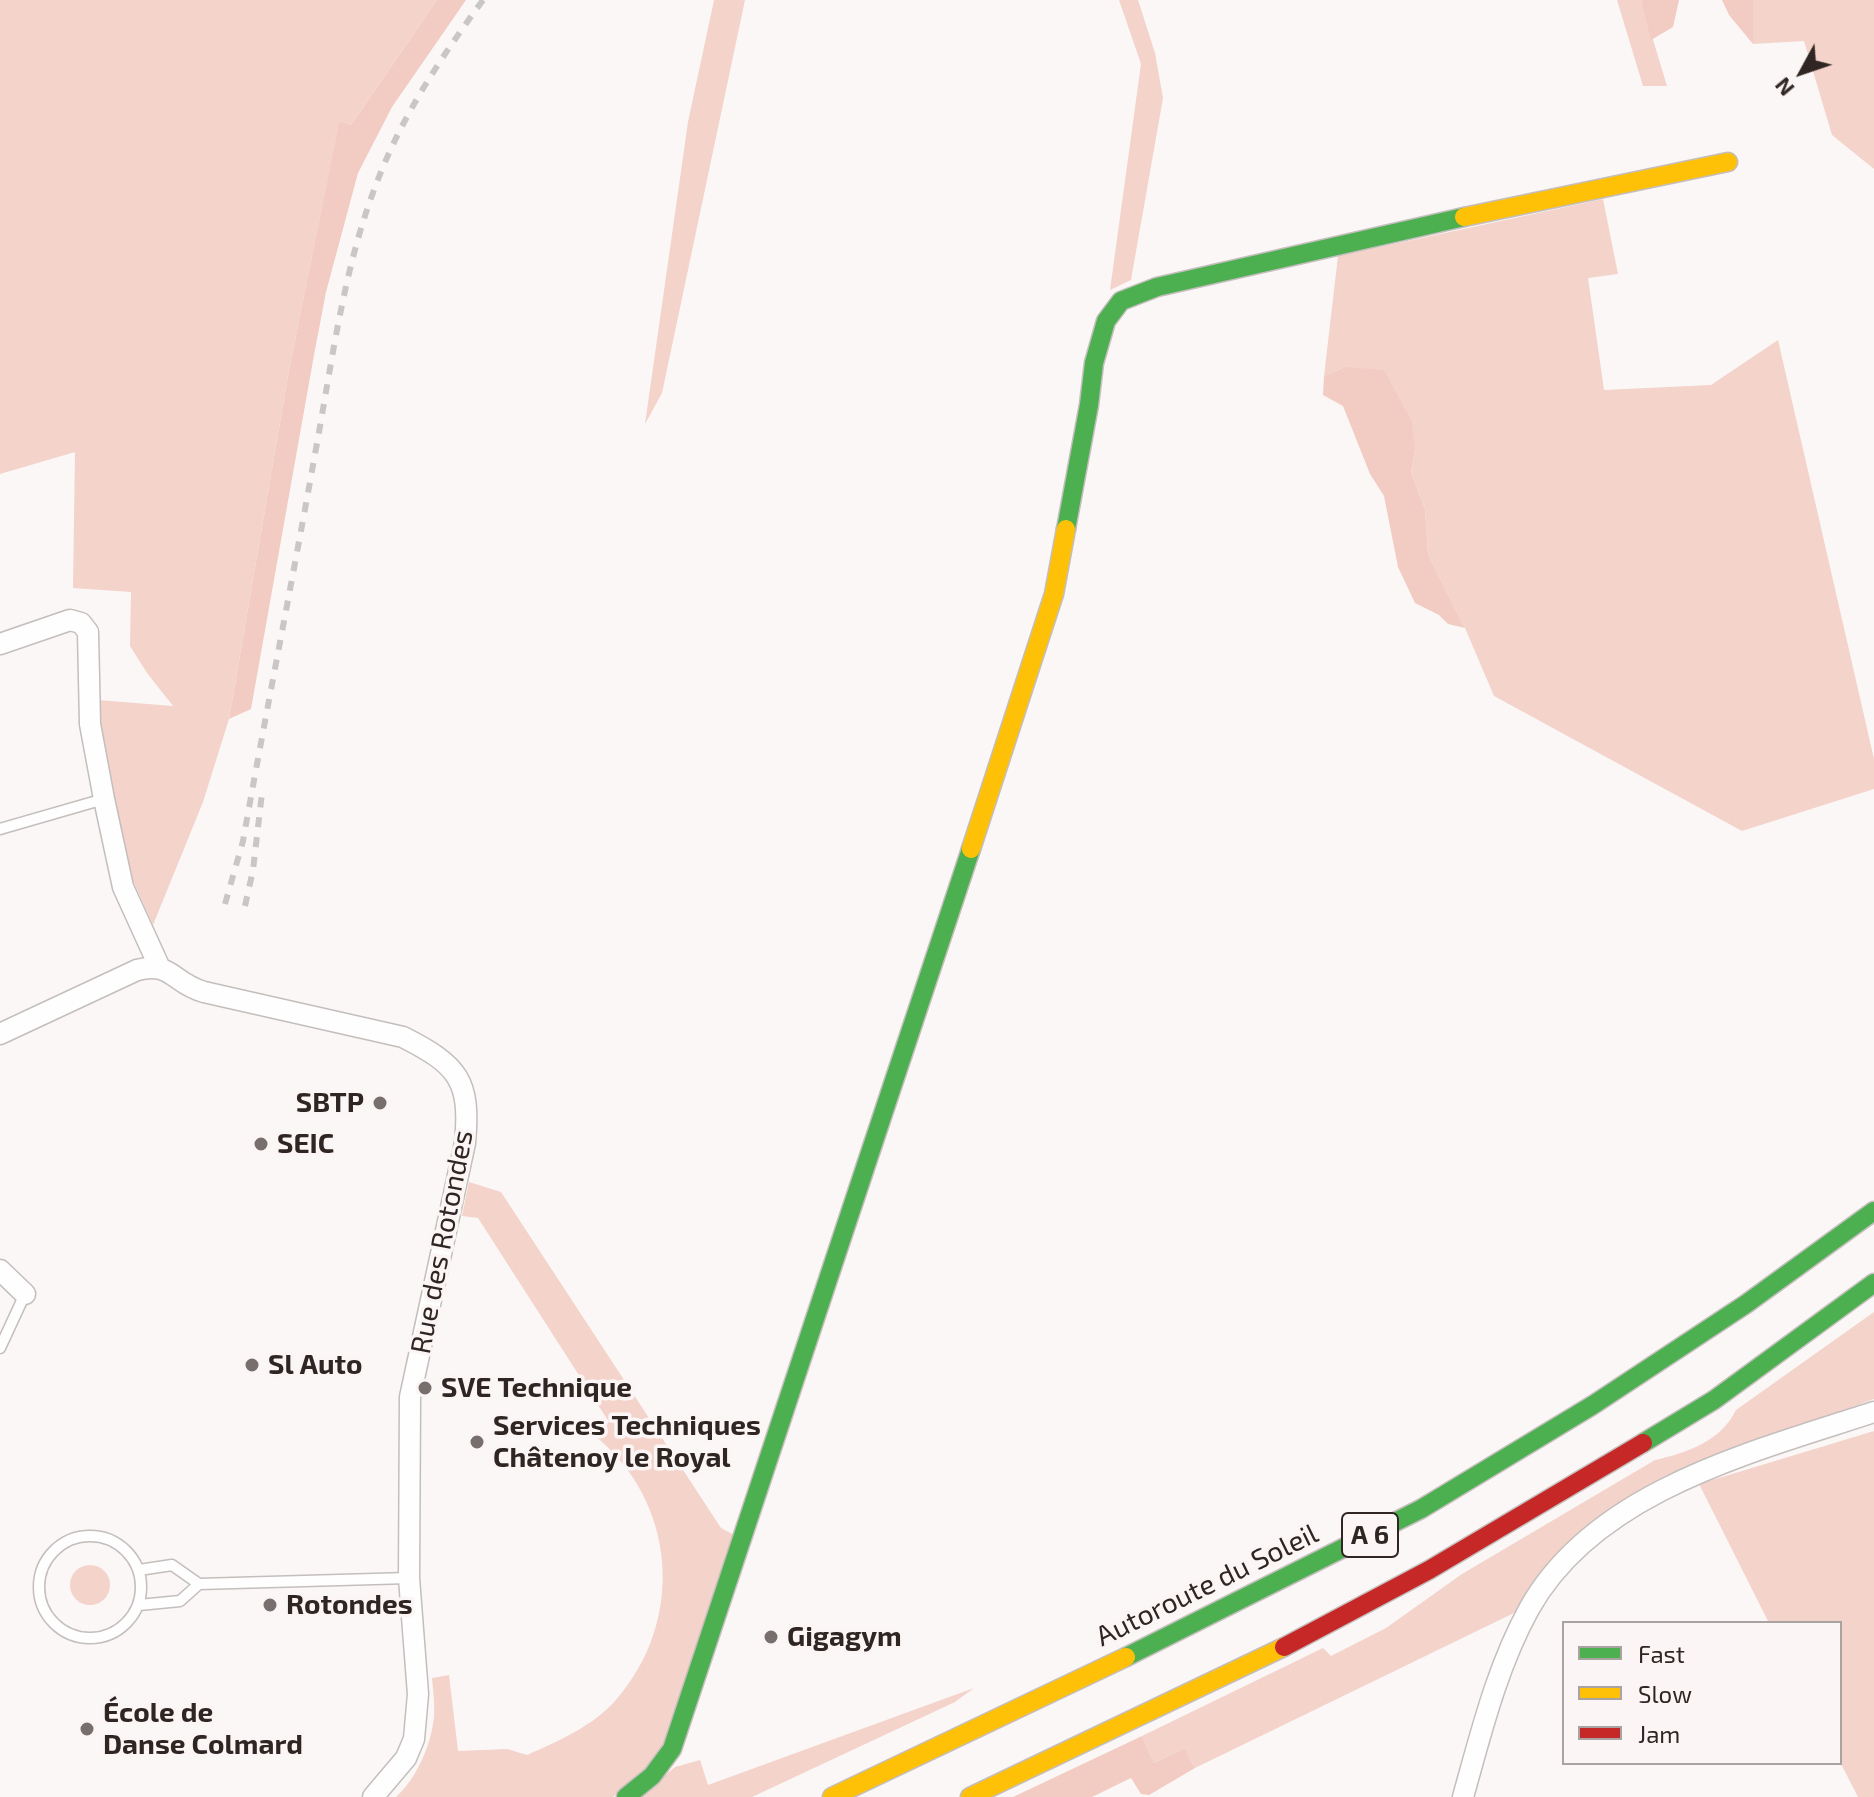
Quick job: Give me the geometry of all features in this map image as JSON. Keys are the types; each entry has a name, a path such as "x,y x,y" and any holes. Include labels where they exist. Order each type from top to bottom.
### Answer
{"main road":[{"path":"626,1797 644,1786 661,1769 672,1749 1013,723 1054,594 1094,363 1106,321 1121,301 1157,287 1532,201 1728,162"},
{"name":"Autoroute du Soleil","path":"832,1797 1160,1641 1421,1509 1606,1397 1746,1304 1874,1211"},
{"name":"A 6","path":"970,1797 1245,1668 1429,1570 1714,1400 1874,1283"}],"street":[{"path":"0,644 70,620 77,620 88,632 90,724 104,799 123,887 159,966 137,970 0,1034"},
{"name":"Rue des Rotondes","path":"159,966 192,989 403,1037 431,1051 456,1073 468,1109 459,1178 410,1397 409,1578 418,1694 414,1739 406,1758 373,1797"},
{"path":"0,1270 25,1294"},
{"path":"1463,1797 1506,1656 1531,1606 1554,1574 1582,1544 1632,1507 1687,1476 1874,1412"}],"lane":[{"path":"0,829 104,799"},
{"path":"0,1348 25,1294"},
{"path":"78,1536 102,1536 113,1540 127,1550 141,1574 139,1605 130,1621 109,1636 82,1639 57,1627 41,1603 38,1591 44,1562 56,1547 78,1536"},
{"path":"139,1570 172,1565 199,1584 409,1578"},
{"path":"139,1605 180,1601 199,1584"}],"shaded area":[{"path":"0,0 437,0 351,125 339,123 289,370 229,719 203,802 153,925 126,865 105,766 98,700 173,706 130,646 131,592 73,588 75,452 0,474"},
{"path":"437,0 466,0 392,107 358,173 326,292 251,709 229,719 289,370 339,122 351,125"},
{"path":"714,0 745,0 662,393 645,424 688,122"},
{"path":"1119,0 1138,0 1155,53 1163,98 1131,280 1110,290 1141,64"},
{"path":"1617,0 1641,0 1667,86 1643,86"},
{"path":"1641,0 1679,0 1673,27 1651,40"},
{"path":"1722,0 1753,0 1753,44 1729,15"},
{"path":"1753,0 1874,0 1874,169 1832,135 1804,41 1753,44"},
{"path":"1603,199 1618,274 1588,278 1604,390 1711,385 1778,340 1874,759 1874,789 1742,831 1494,696 1428,554 1425,509 1411,473 1415,449 1345,367 1324,376 1338,256"},
{"path":"1345,367 1384,370 1412,422 1415,449 1411,473 1425,509 1428,554 1465,628 1448,624 1439,615 1415,603 1398,567 1384,496 1370,474 1343,406 1323,395 1324,376"},
{"path":"469,1182 501,1192 721,1528 736,1536 664,1752 613,1797 396,1797 416,1771 430,1739 434,1712 432,1678 449,1675 458,1751 507,1749 527,1755 585,1726 615,1701 638,1669 653,1635 661,1599 662,1563 656,1528 642,1494 622,1462 594,1435 609,1422 478,1218 462,1216"},
{"path":"1874,1312 1874,1399 1665,1476 1624,1502 1516,1612 1195,1768 1185,1748 1154,1763 1142,1736 1323,1648 1331,1656 1386,1628 1462,1574 1655,1460 1679,1454 1712,1438 1730,1421 1736,1410"},
{"path":"1874,1431 1874,1797 1858,1797 1842,1765 1842,1621 1768,1621 1699,1484"},
{"path":"90,1565 104,1571 110,1585 104,1599 90,1605 76,1599 70,1585 76,1571"},
{"path":"974,1688 955,1702 752,1797 639,1797 675,1767 700,1760 708,1785"},
{"path":"1142,1736 1154,1763 1185,1748 1195,1768 1149,1795 1141,1794 1131,1778 1092,1797 1013,1797"}],"railway":[{"path":"225,904 243,841 355,248 377,182 398,133 437,66 483,0"},
{"path":"245,906 253,870 262,793"}],"traffic: fast":[{"path":"1066,529 1094,363 1106,321 1121,301 1157,287 1464,217"},
{"path":"626,1797 652,1776 672,1749 971,849"},
{"path":"1126,1657 1421,1509 1593,1405 1746,1304 1874,1211"},
{"path":"1643,1443 1714,1400 1874,1283"}],"traffic: slow":[{"path":"1464,217 1728,162"},
{"path":"971,849 1054,594 1066,529"},
{"path":"970,1797 1284,1647"},
{"path":"832,1797 1126,1657"}],"traffic: jam":[{"path":"1284,1647 1429,1570 1643,1443"}],"place":[{"name":"SBTP","path":"380,1103"},
{"name":"SEIC","path":"261,1144"},
{"name":"Sl Auto","path":"252,1365"},
{"name":"SVE Technique","path":"425,1388"},
{"name":"Services Techniques Châtenoy le Royal","path":"477,1442"},
{"name":"Rotondes","path":"270,1605"},
{"name":"Gigagym","path":"771,1637"},
{"name":"École de Danse Colmard","path":"87,1729"}]}
